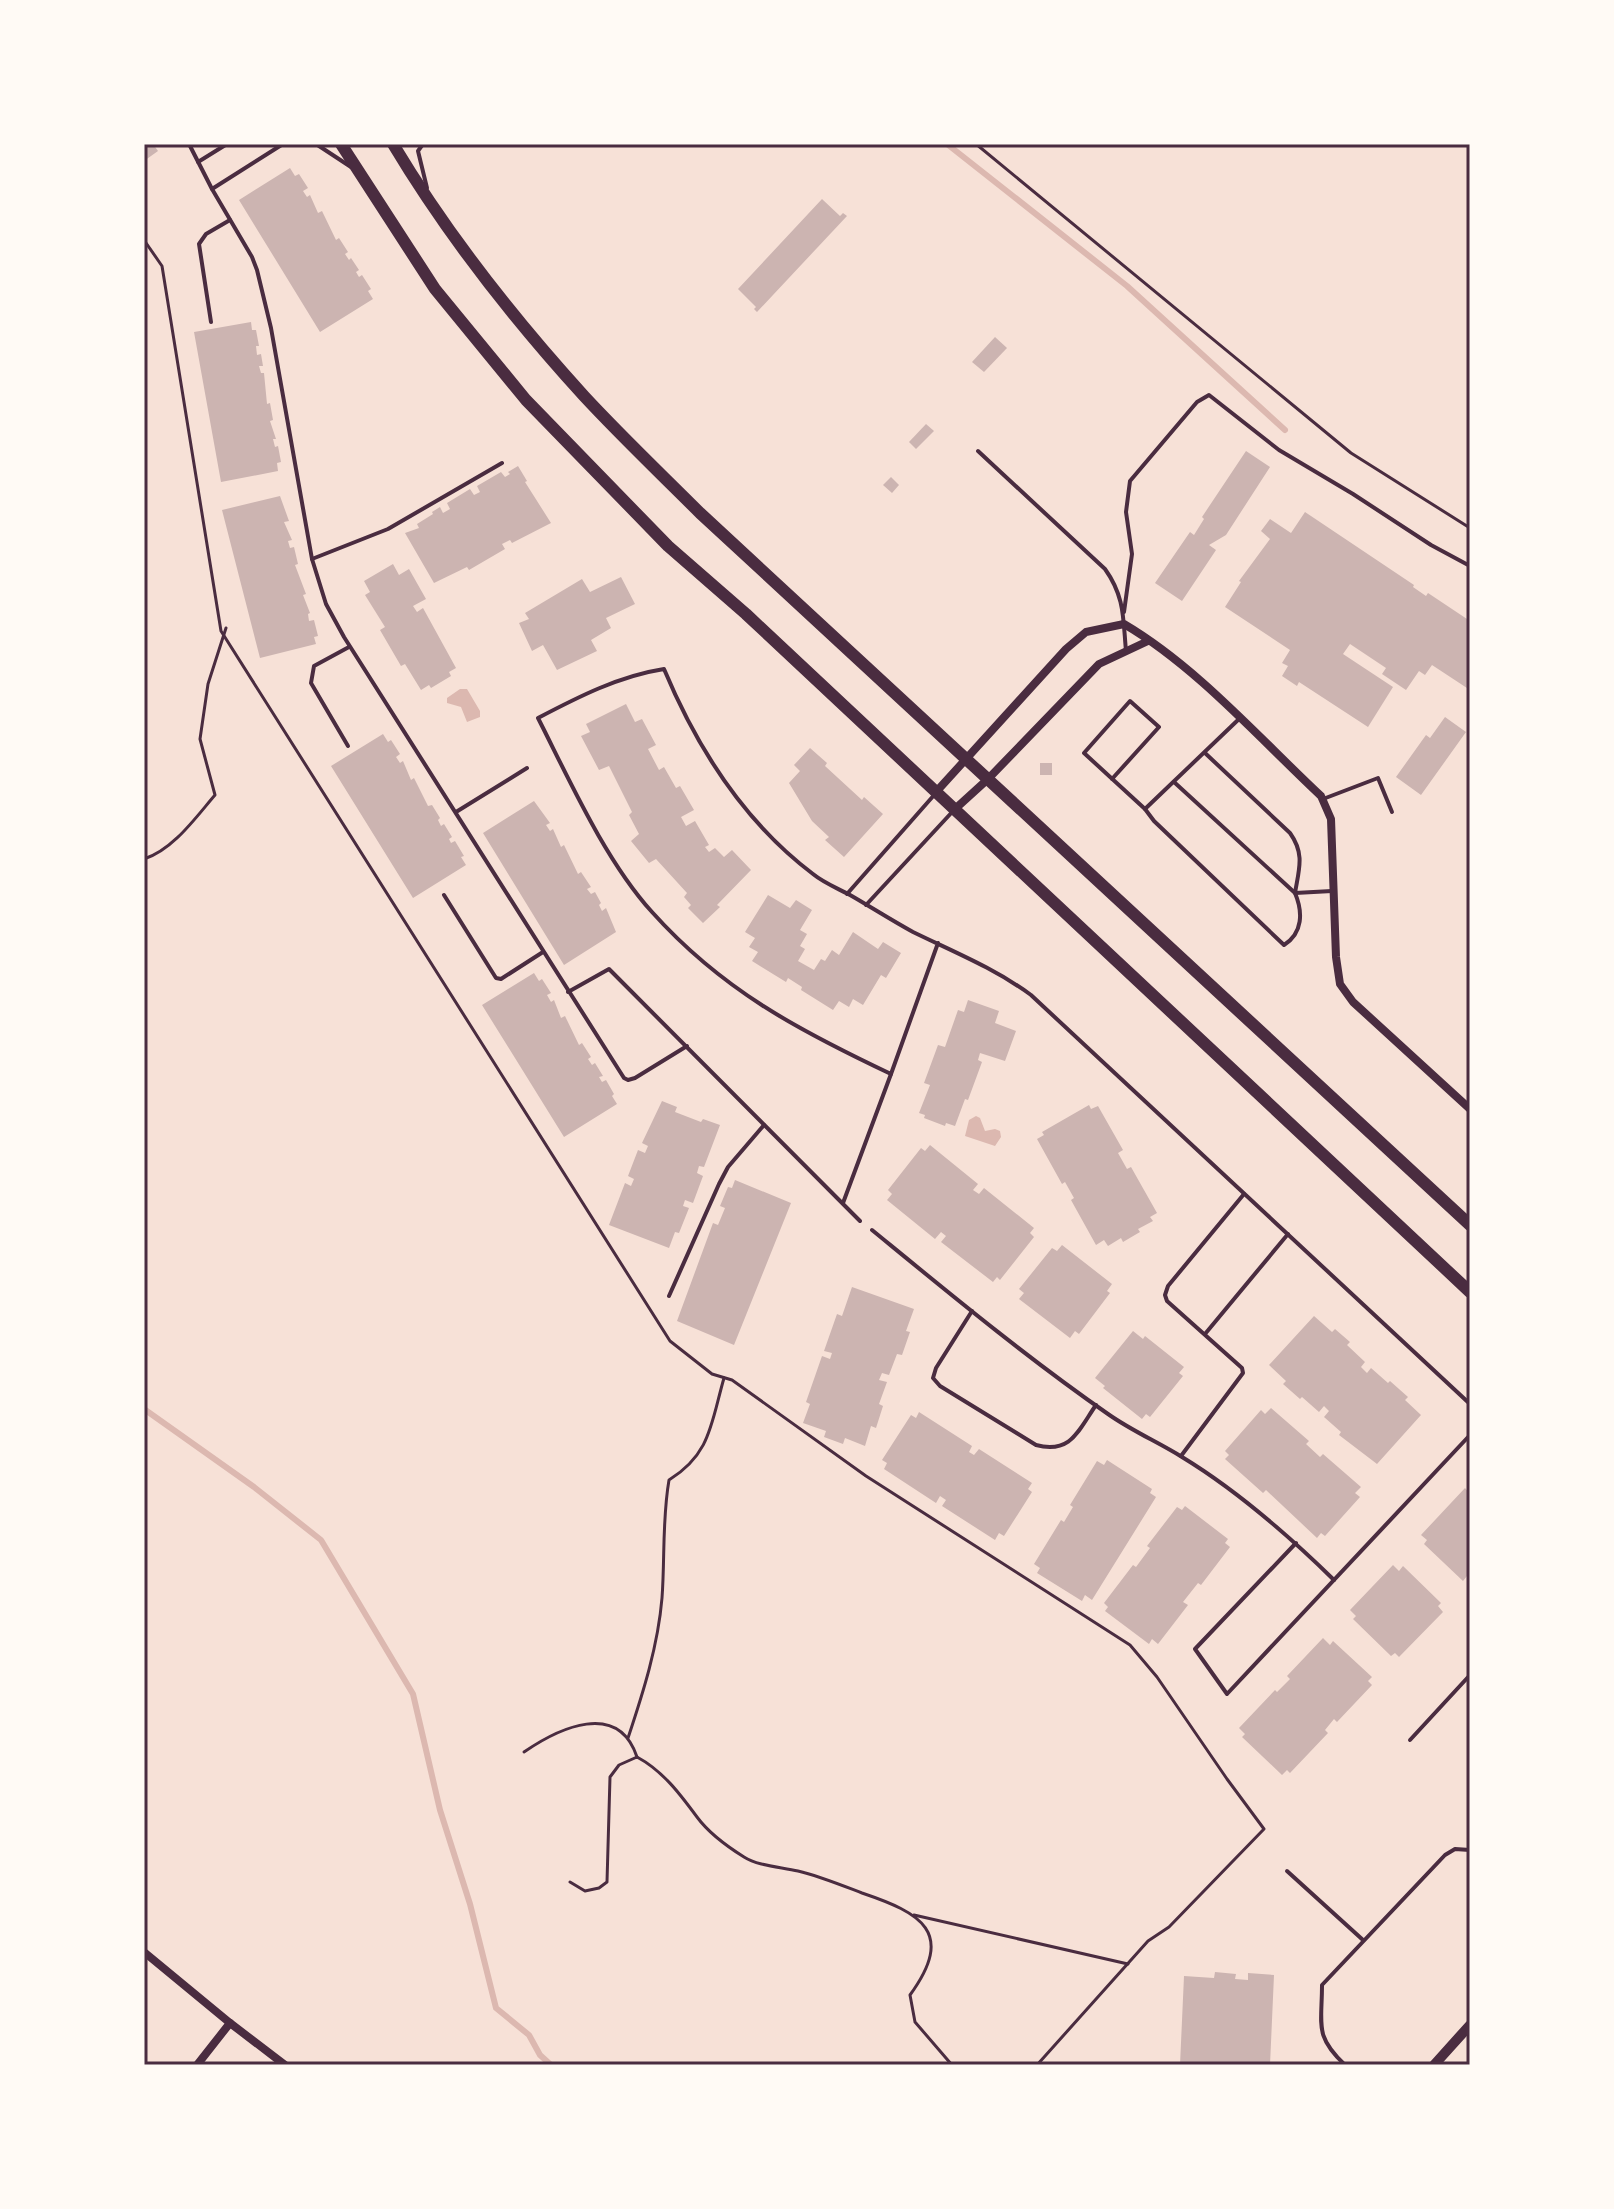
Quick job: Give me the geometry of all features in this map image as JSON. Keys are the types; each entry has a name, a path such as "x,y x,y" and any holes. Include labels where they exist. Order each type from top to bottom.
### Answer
{"main road":[{"path":"341,144 435,289 526,400 668,546 746,614 1470,1292"},
{"path":"393,144 505,305 586,398 700,513 1470,1225"}],"street":[{"path":"936,792 1066,649 1086,632 1124,624 1168,652 1323,799 1331,819 1336,957 1340,984 1353,1002 1470,1109"},
{"path":"955,809 1099,664 1148,641"},
{"path":"144,1952 285,2065"},
{"path":"197,2065 230,2023"},
{"path":"1434,2065 1470,2025"}],"lane":[{"path":"189,144 252,257 262,289 312,559 326,604 349,647 624,1078 628,1080 687,1046"},
{"path":"198,162 227,144"},
{"path":"212,189 283,144"},
{"path":"316,144 356,171"},
{"path":"423,144 418,151 431,202"},
{"path":"211,322 198,249 206,234 230,220"},
{"path":"1126,651 1124,612 1132,554 1126,512 1130,481 1197,402 1209,395 1279,450 1470,566"},
{"path":"978,451 1105,569 1116,585 1124,612"},
{"path":"312,559 399,523 502,463"},
{"path":"348,746 315,693 311,674 314,666 349,647"},
{"path":"891,1074 780,1019 708,968 650,911 600,835 538,718 621,680 664,669 700,744 736,797 788,854 815,876 938,943 988,966 1031,995 1470,1404"},
{"path":"1112,779 1159,727 1130,701 1084,753 1284,945 1294,939 1299,928 1300,906 1295,893 1174,782"},
{"path":"1145,809 1239,719"},
{"path":"1205,753 1290,833 1298,845 1300,862 1295,893"},
{"path":"456,812 527,768"},
{"path":"1323,799 1378,778 1392,812"},
{"path":"847,894 936,792"},
{"path":"866,905 955,809"},
{"path":"1295,893 1334,891"},
{"path":"444,895 496,978 501,979 543,952"},
{"path":"843,1203 938,943"},
{"path":"568,992 609,969 860,1221"},
{"path":"669,1296 728,1167 765,1124"},
{"path":"1181,1456 1243,1373 1242,1368 1167,1301 1165,1295 1168,1286 1244,1194"},
{"path":"872,1230 1096,1405 1227,1487 1296,1543 1334,1580"},
{"path":"1205,1334 1288,1234"},
{"path":"972,1311 936,1368 933,1378 940,1386 1036,1445 1048,1448 1059,1448 1069,1442 1096,1405"},
{"path":"1296,1543 1195,1649 1227,1694 1470,1435"},
{"path":"1410,1740 1470,1675"},
{"path":"1342,2064 1321,2036 1322,1985 1445,1855 1455,1849 1470,1850"},
{"path":"1287,1871 1363,1940"}],"path":[{"path":"976,144 1351,453 1470,528"},
{"path":"144,240 162,266 221,631 670,1341 712,1374 739,1386 866,1476 1130,1645 1157,1677 1264,1829 1169,1927 1148,1941 1037,2065"},
{"path":"144,859 154,856 189,825 215,795 200,739 208,684 226,628"},
{"path":"628,1738 651,1661 662,1599 662,1553 666,1535 664,1509 669,1480 683,1471 704,1447 724,1377"},
{"path":"524,1752 549,1734 575,1726 597,1724 621,1729 637,1757 648,1763 684,1797 699,1820 747,1859 804,1872 900,1905 921,1921 930,1938 932,1952 925,1975 910,1995 915,2022 952,2065"},
{"path":"570,1882 585,1891 599,1888 607,1882 610,1777 619,1765 637,1757"},
{"path":"912,1914 1128,1964"}],"shaded area":[{"path":"460,689 467,689 480,711 480,717 467,722 461,707 447,703 447,698"},
{"path":"976,1116 980,1118 985,1131 1000,1131 1001,1137 995,1146 965,1136 969,1120"}],"building":[{"path":"144,144 153,144 158,151 144,161"},
{"path":"290,168 295,176 299,174 308,188 303,191 307,197 310,195 318,213 322,211 336,240 339,238 348,252 345,254 359,270 356,272 359,277 362,275 371,289 368,291 373,299 320,332 239,200"},
{"path":"822,199 840,216 843,213 847,216 757,312 756,307 738,289"},
{"path":"251,322 252,330 256,330 257,355 261,354 263,366 259,366 261,373 264,373 267,404 270,403 273,420 270,421 276,439 273,439 275,447 278,446 281,462 277,463 278,471 221,482 194,332"},
{"path":"995,337 1007,348 984,372 972,362"},
{"path":"926,424 934,431 916,449 909,442"},
{"path":"1246,451 1270,467 1226,535 1209,545 1216,550 1182,601 1155,583 1190,532 1194,535 1204,519 1202,517"},
{"path":"518,466 551,523 512,543 510,540 502,544 505,549 469,570 467,567 434,583 405,533 419,528 417,524 440,507 443,513 450,509 447,503 470,489 474,495 480,492 477,486 501,472 505,477"},
{"path":"891,477 899,485 892,493 883,485"},
{"path":"280,496 289,521 284,522 292,540 288,541 290,548 294,547 298,564 295,565 306,594 303,595 310,613 309,621 314,620 318,636 314,637 316,644 260,658 222,510"},
{"path":"1305,512 1426,596 1428,593 1470,621 1470,690 1432,665 1425,675 1419,671 1406,690 1382,674 1386,668 1350,644 1343,654 1393,687 1368,727 1299,682 1297,686 1282,676 1288,666 1282,663 1290,650 1225,607 1239,581 1270,539 1261,531 1270,519 1291,533"},
{"path":"393,564 399,575 409,569 426,599 413,606 417,612 423,608 456,668 449,672 451,676 431,688 429,685 421,690 405,664 401,666 380,630 385,627 365,595 370,592 364,581"},
{"path":"621,577 635,604 606,618 611,628 591,640 597,651 557,670 543,645 532,651 519,623 529,619 525,613 582,579 590,592"},
{"path":"626,704 635,722 642,719 656,745 648,749 659,770 664,767 694,810 681,817 686,826 695,821 709,845 705,847 709,852 715,848 724,857 732,850 751,870 703,923 688,908 691,905 684,897 687,893 656,859 649,863 631,841 639,834 629,815 632,812 609,766 599,770 581,736 590,732 586,724"},
{"path":"1445,717 1466,732 1421,795 1396,777 1426,735 1430,738"},
{"path":"383,734 400,754 396,757 400,763 403,761 428,806 432,805 441,826 444,824 452,837 449,839 451,843 455,841 464,856 461,857 466,865 413,898 331,766"},
{"path":"810,748 862,800 864,797 883,814 844,857 825,840 829,837 812,821 789,783 800,771 794,765"},
{"path":"1040,763 1052,763 1052,775 1040,775"},
{"path":"534,801 550,823 546,825 550,831 553,829 561,847 564,845 578,874 581,872 591,887 587,889 591,894 595,892 602,911 606,908 616,932 564,965 483,833"},
{"path":"768,895 790,908 796,900 812,910 800,930 807,934 800,946 805,949 798,961 814,970 832,950 839,955 853,932 878,949 883,942 901,953 886,978 881,975 863,1005 853,999 849,1007 839,1001 833,1010 788,978 786,982 752,961 758,952 749,947 755,938 745,932"},
{"path":"534,973 551,993 547,995 551,1002 554,1000 561,1018 565,1016 579,1045 582,1043 591,1057 588,1059 592,1065 595,1063 603,1076 599,1077 602,1082 606,1080 617,1104 564,1137 482,1005"},
{"path":"968,1000 999,1011 995,1023 1016,1031 1005,1061 980,1053 978,1060 982,1062 968,1100 965,1099 955,1126 946,1123 945,1126 919,1113 930,1085 924,1083 938,1045 945,1047 958,1010 964,1012"},
{"path":"662,1101 677,1107 675,1112 720,1125 704,1167 699,1166 697,1173 703,1176 693,1203 685,1200 683,1206 689,1208 669,1248 609,1225 625,1183 631,1186 634,1179 628,1176 638,1150 645,1153 648,1146 642,1143"},
{"path":"1089,1105 1091,1109 1098,1106 1123,1150 1118,1153 1127,1169 1131,1167 1157,1213 1150,1217 1153,1221 1138,1229 1140,1232 1108,1246 1104,1240 1096,1245 1071,1200 1074,1198 1065,1182 1062,1184 1037,1139 1044,1135 1042,1132"},
{"path":"930,1145 978,1184 973,1190 979,1194 984,1188 1034,1228 1030,1233 1034,1237 1000,1280 997,1277 993,1282 941,1242 946,1236 941,1232 935,1239 887,1200 892,1194 888,1190 921,1148 925,1151"},
{"path":"735,1180 791,1203 734,1345 677,1321 713,1223 718,1225 725,1208 720,1206 728,1187 732,1188"},
{"path":"1062,1245 1112,1284 1107,1291 1110,1293 1079,1334 1075,1331 1070,1338 1019,1299 1024,1293 1019,1289 1052,1248 1057,1251"},
{"path":"852,1287 914,1309 902,1355 897,1354 889,1375 882,1373 879,1380 887,1382 879,1404 883,1406 876,1428 871,1426 865,1446 845,1438 843,1444 824,1437 826,1431 803,1423 810,1404 806,1402 822,1356 830,1359 832,1353 824,1351 837,1314 842,1316"},
{"path":"1314,1316 1332,1332 1335,1329 1350,1342 1347,1345 1365,1362 1361,1367 1367,1373 1371,1368 1388,1383 1390,1381 1408,1397 1405,1400 1421,1415 1377,1464 1339,1435 1341,1432 1324,1417 1329,1411 1324,1406 1319,1412 1302,1397 1300,1399 1283,1384 1286,1381 1269,1365"},
{"path":"1133,1331 1143,1339 1145,1336 1184,1367 1179,1373 1183,1376 1150,1417 1146,1414 1142,1419 1095,1378"},
{"path":"1271,1408 1309,1441 1306,1444 1320,1457 1323,1454 1361,1487 1355,1493 1360,1497 1325,1536 1321,1533 1317,1538 1266,1490 1263,1493 1225,1459 1229,1455 1225,1451 1261,1410 1265,1414"},
{"path":"919,1412 972,1446 969,1452 974,1455 979,1449 1032,1483 1028,1489 1032,1492 1004,1536 999,1533 995,1540 942,1506 946,1500 940,1496 936,1503 884,1469 887,1463 882,1460 911,1415 916,1418"},
{"path":"1107,1460 1152,1489 1150,1493 1156,1497 1092,1600 1085,1595 1082,1601 1037,1573 1040,1568 1034,1564 1061,1520 1064,1522 1073,1507 1070,1505 1097,1461 1104,1465"},
{"path":"1465,1488 1470,1494 1470,1579 1467,1576 1463,1581 1424,1544 1427,1540 1421,1535"},
{"path":"1185,1506 1228,1539 1225,1543 1230,1547 1201,1585 1198,1583 1183,1602 1188,1605 1158,1644 1152,1639 1149,1644 1105,1611 1108,1607 1104,1603 1133,1565 1136,1567 1150,1548 1147,1546 1177,1507 1182,1510"},
{"path":"1393,1565 1399,1571 1403,1566 1441,1603 1438,1606 1443,1612 1399,1657 1395,1653 1391,1656 1353,1619 1356,1616 1350,1610"},
{"path":"1323,1638 1330,1645 1333,1641 1372,1677 1368,1681 1372,1685 1337,1722 1334,1719 1325,1730 1328,1733 1290,1773 1287,1770 1282,1775 1242,1737 1245,1734 1239,1728 1275,1690 1277,1692 1290,1679 1287,1676"},
{"path":"1215,1972 1236,1974 1235,1979 1248,1980 1248,1973 1274,1975 1270,2065 1180,2065 1184,1976 1214,1978"}],"waterway":[{"path":"947,144 1127,286 1285,430"},
{"path":"144,1409 254,1487 321,1540 413,1694 440,1810 470,1904 496,2008 529,2035 540,2055 551,2065"}]}
